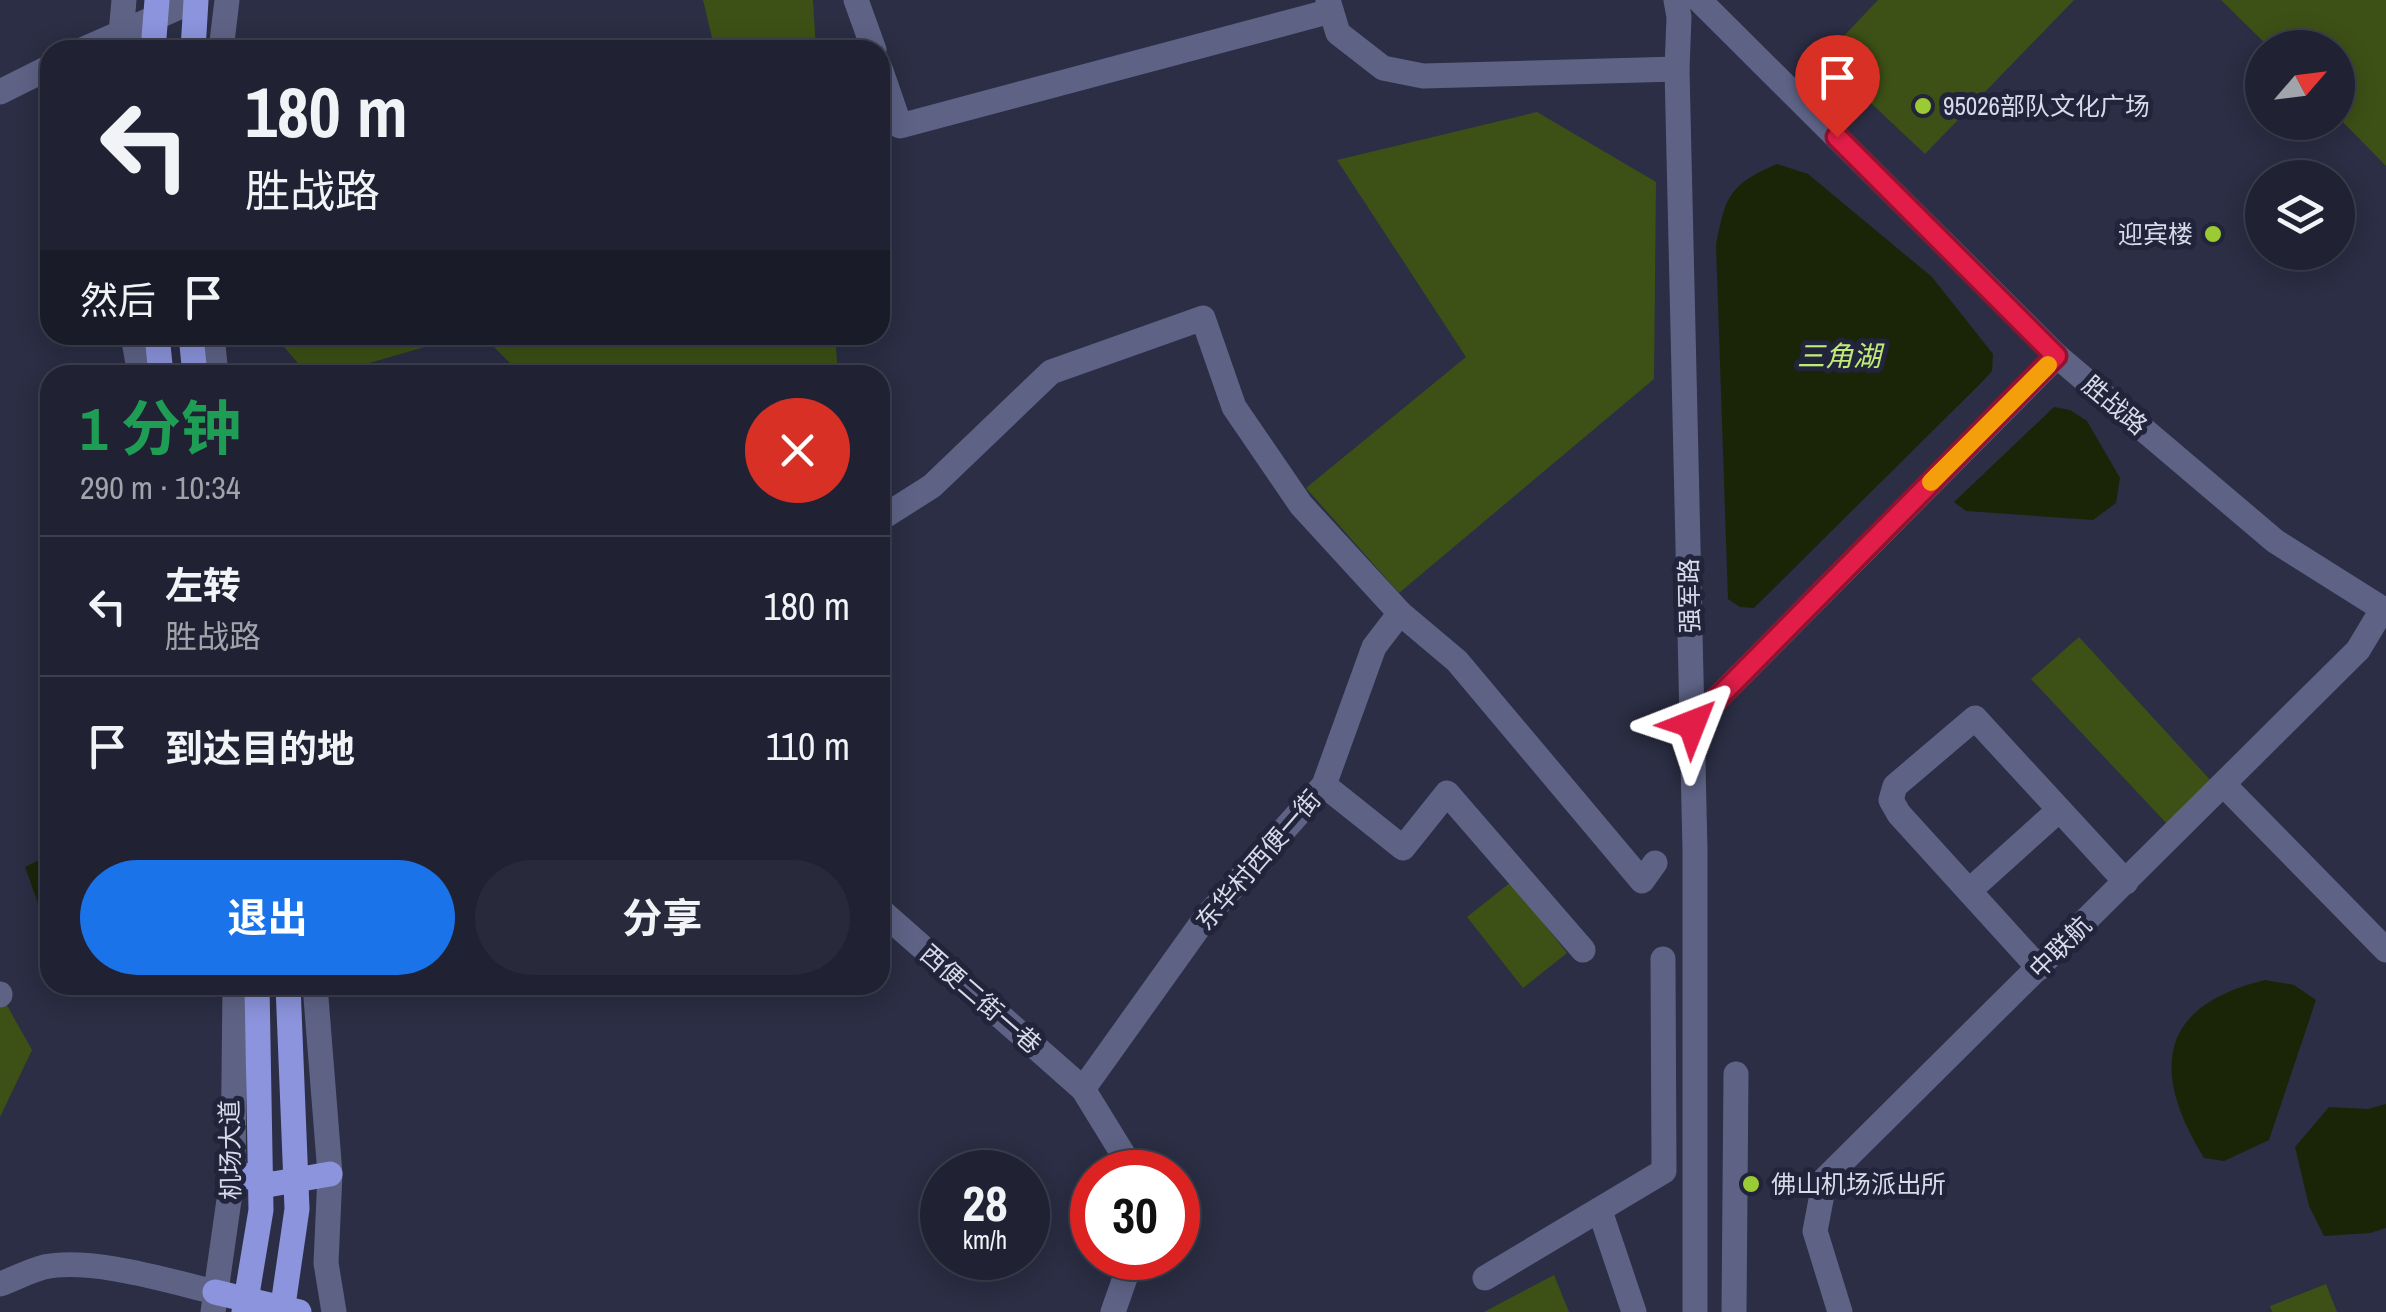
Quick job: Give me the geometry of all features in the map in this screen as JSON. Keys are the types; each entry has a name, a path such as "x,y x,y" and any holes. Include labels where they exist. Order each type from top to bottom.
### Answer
{"main road":[{"path":"155,40 157,0"},
{"path":"194,40 196,0"},
{"name":"机场大道","path":"244,1312 261,1210 257,995"},
{"path":"282,1312 297,1210 288,995"},
{"path":"232,1172 273,1184 330,1174"},
{"path":"210,1305 244,1312"},
{"path":"210,1305 299,1312"}],"street":[{"path":"120,40 124,0"},
{"path":"120,40 196,0"},
{"path":"222,40 227,0"},
{"path":"856,0 870,40"},
{"name":"强军路","path":"1676,0 1695,850 1694,1312"},
{"name":"胜战路","path":"1699,0 2056,356 2275,541 2384,611"},
{"path":"890,97 900,126 1329,6 1338,33 1383,68 1423,76 1677,69"},
{"path":"0,92 40,71"},
{"path":"890,512 932,486 1052,372 1203,318 1234,407 1301,505 1400,613 1457,662 1642,882 1656,863"},
{"path":"1692,724 2056,356"},
{"name":"中联航","path":"1840,1312 1816,1232 1826,1180 2358,650 2384,611"},
{"name":"东华村西便一街","path":"1082,1089 1206,917 1324,785 1374,647 1400,613"},
{"path":"2039,968 1899,814 1891,800 1895,786 1975,718 2126,882"},
{"path":"2224,784 2386,950"},
{"path":"1324,785 1403,848 1447,793 1583,950"},
{"path":"1968,891 2059,810"},
{"name":"西便二街一巷","path":"890,919 1082,1089 1120,1150"},
{"path":"1485,1278 1664,1170 1663,960"},
{"path":"0,1284 45,1267 88,1267 148,1275 210,1305 232,1172 235,995"},
{"path":"316,995 330,1174 326,1263 334,1312"},
{"path":"1734,1312 1736,1074"},
{"path":"1600,1210 1634,1312"},
{"path":"1113,1312 1124,1280"}],"green space":[{"path":"703,0 813,0 815,40 713,40"},
{"name":"95026部队文化广场","path":"1878,0 2074,0 1925,154 1823,58"},
{"path":"2221,0 2386,0 2386,166 2355,134 2355,30 2252,30"},
{"path":"1537,112 1656,182 1654,379 1399,593 1306,488 1466,357 1337,160"},
{"path":"282,345 432,345 362,365 300,365"},
{"path":"492,345 836,345 837,365 512,365"},
{"path":"2079,637 2213,783 2168,825 2031,679"},
{"path":"1511,882 1567,953 1523,988 1467,917"},
{"path":"0,993 32,1050 0,1117"},
{"path":"1554,1275 1569,1312 1484,1312"},
{"path":"2326,1284 2337,1312 2272,1312 2270,1306"}],"water":[{"name":"三角湖","path":"1777,164 1808,174 1932,277 1993,354 1992,371 1982,382 1754,608 1740,607 1728,599 1716,245 1732,194 1749,178"},
{"path":"2054,407 2070,410 2087,421 2120,478 2116,503 2093,520 1966,511 1954,502"},
{"path":"40,860 40,909 25,867"},
{"path":"2265,980 2294,985 2316,1000 2269,1140 2224,1161 2204,1158 2176,1098 2174,1046 2184,1025 2202,1007 2229,992"},
{"path":"2386,1104 2386,1228 2324,1236 2309,1206 2295,1147 2329,1107 2368,1109"}],"slow traffic":[{"path":"1931,482 2048,365"}],"place":[{"name":"95026部队文化广场","path":"1923,106"},
{"name":"迎宾楼","path":"2213,234"},
{"name":"佛山机场派出所","path":"1751,1184"}],"route":[{"path":"1692,724 2056,356 1837,137"}]}
